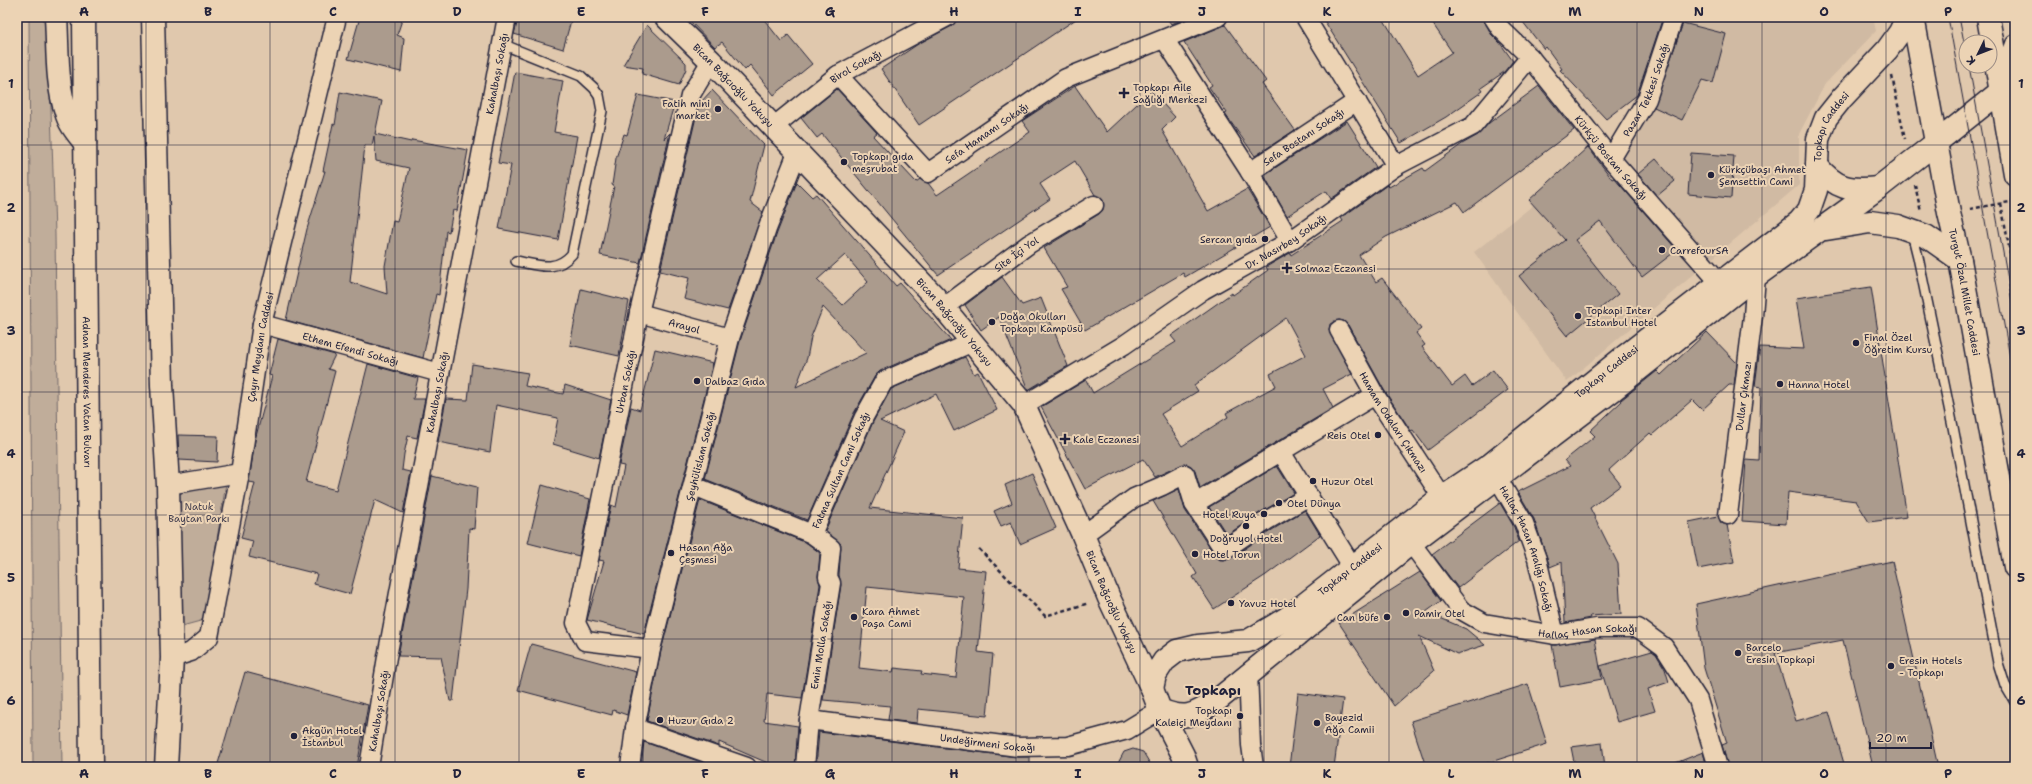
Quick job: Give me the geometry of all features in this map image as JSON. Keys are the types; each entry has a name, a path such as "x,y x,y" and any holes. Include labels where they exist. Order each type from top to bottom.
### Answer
{"main road":[{"path":"56,17 61,92 66,113 74,130 85,143"},
{"name":"Adnan Menderes Vatan Bulvarı","path":"84,17 91,767"},
{"path":"153,17 162,385 168,485 172,658 166,767"},
{"name":"Bican Bağcıoğlu Yokuşu","path":"666,17 711,61 796,153 934,296 1024,405 1083,535 1109,598 1152,689 1160,710"},
{"name":"Topkapı Caddesi","path":"1152,689 1155,675 1164,661 1176,651 1198,646 1248,641 1266,632 1287,618 1352,566 1493,472 1620,360 1726,289 1799,222 1809,210 1816,190 1818,139 1826,118 1842,98 1887,50 1900,32 1907,17"},
{"name":"Turgut Özal Millet Caddesi","path":"1913,17 1949,213 1960,260 2015,567"},
{"path":"1988,17 2015,174"},
{"name":"Topkapı Caddesi","path":"1726,289 1756,276 1823,229 1878,188 2001,91"},
{"path":"1818,166 1829,180 1844,187 1860,190 1878,188"},
{"path":"1823,229 1870,222 1898,226 1926,236 1960,260"},
{"name":"Topkapı Caddesi","path":"1160,710 1174,716 1185,716 1199,713 1215,702 1248,673 1411,543 1447,504"},
{"path":"1160,710 1183,754 1187,767"}],"street":[{"name":"Çayır Meydanı Caddesi","path":"172,658 191,652 209,637 240,474 262,324 337,17"},
{"name":"Kahalbaşı Sokağı","path":"369,767 387,657 507,17"},
{"path":"1218,17 1165,40 1250,172 1290,241"},
{"path":"1305,17 1396,166"},
{"name":"Kürkçü Bostanı Sokağı","path":"1493,17 1500,28 1530,57 1612,159 1726,289"},
{"name":"Pazar Tekkesi Sokağı","path":"1612,159 1647,99 1674,17"},
{"name":"Birol Sokağı","path":"773,127 838,75 939,19"},
{"name":"Sefa Hamamı Sokağı","path":"838,75 928,173 1066,78 1165,40"},
{"path":"2001,91 2006,67 2015,44"},
{"name":"Dr. Nasırbey Sokağı","path":"1024,405 1124,345 1203,290 1290,241 1396,166 1473,126 1530,57"},
{"name":"Urban Sokağı","path":"651,649 585,641 576,623 639,313 690,96 711,61"},
{"name":"Sefa Bostanı Sokağı","path":"1250,172 1357,102"},
{"name":"Şeyhülislam Sokağı","path":"630,767 635,728 651,649 694,486 730,338 767,229 796,153"},
{"name":"Site İçi Yol","path":"943,308 1030,244 1094,204"},
{"name":"Dullar Çıkmazı","path":"1728,515 1753,316 1756,276"},
{"name":"Arayol","path":"639,313 730,338"},
{"name":"Ethem Efendi Sokağı","path":"262,324 440,373"},
{"name":"Hamam Odaları Çıkmazı","path":"1339,330 1375,395 1447,504"},
{"name":"Fatma Sultan Cami Sokağı","path":"694,486 812,534 864,417 884,381 973,342"},
{"path":"1194,504 1375,395"},
{"path":"1281,452 1352,566"},
{"name":"Hallaç Hasan Aralığı Sokağı","path":"1493,472 1524,523 1537,559 1555,635"},
{"path":"168,485 240,474"},
{"path":"1083,535 1134,498 1185,474 1194,504 1224,550 1266,521 1309,496"},
{"name":"Emin Molla Sokağı","path":"805,767 809,720 831,583 828,577 830,548 812,534"},
{"name":"Hallaç Hasan Sokağı","path":"1411,543 1461,610 1484,622 1555,635 1597,628 1638,628 1664,648 1698,700 1718,767"},
{"path":"1248,673 1251,745 1254,767"},
{"name":"Undeğirmeni Sokağı","path":"809,720 1018,747 1068,746 1127,730 1160,710"},
{"path":"635,728 747,767"}],"lane":[{"path":"502,44 581,76 599,95 602,111 572,254 562,264 547,267 516,261"},
{"path":"1911,231 1918,257 1952,419 1998,663 2005,685 2015,702"}],"path":[{"path":"2001,203 2010,253"},
{"path":"979,549 1045,616 1109,598"}],"shaded area":[{"path":"1664,17 1873,17 1876,31 1825,84 1799,134 1799,185 1567,382 1474,252 1618,138"}],"green space":[{"path":"29,17 48,17 55,234 62,767 33,767"},
{"name":"Natuk Baytan Parkı","path":"226,483 204,620 182,626 177,494"}],"building":[{"path":"360,17 403,17 397,35 404,38 401,72 348,59"},
{"path":"519,17 572,17 563,49 514,34"},
{"path":"686,17 762,17 781,41 788,35 812,64 774,95 750,65 745,70 722,42 715,47"},
{"path":"959,17 1079,17 919,125 881,69 918,44 952,26"},
{"path":"1166,17 1190,17 1171,24"},
{"path":"1322,17 1382,17 1418,75 1452,52 1428,17 1483,17 1491,34 1500,43 1513,61 1504,72 1481,88 1483,91 1446,117 1401,143"},
{"path":"1519,17 1663,17 1637,95 1606,119 1560,70 1562,69 1546,47 1544,49"},
{"path":"1683,23 1726,34 1713,83 1702,80 1682,120 1654,107"},
{"path":"647,25 686,63 686,69 679,85 642,74 643,68 623,65"},
{"path":"1225,25 1266,81 1262,84 1295,130 1255,156 1225,114 1227,113 1209,87 1212,85 1184,42"},
{"path":"515,72 563,81 554,132 577,136 558,240 499,229 511,165 498,163"},
{"path":"1075,86 1107,132 1151,91 1175,117 1162,130 1208,211 1247,189 1270,227 1185,277 1183,273 1085,330 1061,289 1067,287 1044,248 1103,210 1103,200 1095,195 1075,161 1040,184 1050,199 938,275 822,134 817,138 801,118 837,89 877,133 873,136 916,182 920,179 928,183 937,195 1030,132 1022,121"},
{"path":"1539,86 1574,130 1464,212 1457,202 1386,237 1359,255 1376,282 1382,278 1421,329 1416,333 1425,345 1422,347 1452,386 1465,376 1472,386 1493,370 1508,390 1428,450 1413,430 1411,431 1384,390 1348,325 1344,321 1339,320 1330,324 1329,330 1352,374 1323,389 1333,408 1200,488 1195,471 1191,466 1187,464 1181,465 1155,477 1143,459 1085,489 1041,407 1086,380 1093,393 1176,342 1171,336 1232,293 1233,295 1268,270 1266,267 1290,253 1291,255 1343,221 1341,218 1387,185 1389,187 1423,168 1425,171 1462,144 1478,135 1489,123","holes":["1286,318 1306,355 1270,374 1276,386 1226,413 1228,417 1182,446 1161,414 1198,391 1194,385"]},
{"path":"712,90 764,145 750,202 763,212 728,310 684,299 689,278 660,271 699,104"},
{"path":"340,92 382,101 375,134 411,142 412,140 468,150 457,211 453,210 449,232 446,231 439,295 436,294 423,358 286,320 307,229 325,171 323,171 333,124 335,125","holes":["374,136 376,161 409,168 397,222 393,221 385,266 387,294 350,282 365,145 372,145"]},
{"path":"638,95 675,102 664,139 670,133 640,263 600,255 614,186 612,185 616,158 624,134 627,135"},
{"path":"1347,121 1376,167 1331,199 1326,191 1287,216 1264,175"},
{"path":"1588,147 1612,179 1614,178 1677,250 1642,277 1600,221 1575,240 1618,294 1567,336 1519,276 1565,240 1529,200"},
{"name":"Kürkçübaşı Ahmet Şemsettin Cami","path":"1691,153 1734,156 1731,198 1688,194"},
{"path":"1656,159 1675,181 1657,196 1638,174"},
{"path":"797,182 812,197 816,194 896,286 900,283 951,340 880,371 875,376 854,413 807,520 705,479 740,341 777,233","holes":["845,255 868,282 843,305 817,280","823,307 866,353 796,387 807,358 811,337"]},
{"path":"1002,277 1022,305 1041,298 1068,366 1028,390 999,317 981,330 965,305"},
{"path":"1871,287 1907,517 1869,522 1856,501 1788,492 1786,524 1742,521 1746,460 1759,461 1761,387 1755,386 1760,347 1804,349 1796,298"},
{"path":"581,289 629,301 619,356 570,345"},
{"path":"1707,332 1737,363 1734,385 1729,385 1702,410 1692,400 1652,435 1650,433 1609,470 1621,485 1590,508 1618,564 1621,614 1590,616 1591,618 1565,623 1562,562 1550,567 1534,519 1518,492 1570,466 1565,460 1595,436 1590,431 1622,401 1621,400 1657,371 1661,375"},
{"path":"278,339 335,355 328,369 335,371 306,482 336,490 368,364 418,378 413,399 425,399 417,438 408,436 404,454 402,470 411,472 403,513 375,500 350,594 314,584 317,574 249,557 253,541 241,538 255,483 249,482 255,440 272,376 269,375"},
{"path":"655,349 713,363 644,634 587,620 604,561 599,560 611,505 616,507 624,466 619,465 631,407 640,410"},
{"name":"Kara Ahmet Paşa Cami","path":"965,357 974,374 978,372 997,410 954,431 936,394 880,421 904,432 870,508 963,518 958,568 986,571 978,652 993,654 987,716 918,709 917,723 888,720 890,706 823,700 841,585 839,575 841,544 825,531 873,422 891,389","holes":["867,587 964,597 956,678 921,674 922,671 894,668 893,672 859,668"]},
{"path":"472,364 528,373 525,386 563,394 565,385 611,400 599,458 553,444 558,418 496,405 490,452 438,442 446,399 468,400"},
{"path":"178,435 218,436 217,462 179,460"},
{"path":"1277,466 1294,493 1261,512 1227,535 1209,507"},
{"path":"1032,473 1056,528 1020,544 1011,522 1001,526 994,511 1012,503 1005,485"},
{"path":"432,476 477,487 474,529 469,528 466,589 453,701 450,701 441,657 398,656"},
{"path":"542,485 590,499 579,556 528,543"},
{"path":"1179,489 1185,510 1215,556 1220,560 1230,559 1272,530 1305,510 1320,535 1266,575 1214,609 1193,577 1197,574 1153,501"},
{"path":"700,500 807,543 820,553 818,576 820,585 802,698 767,694 764,721 798,726 795,767 777,767 719,742 719,746 647,721 661,651"},
{"path":"1500,503 1514,527 1519,541 1458,588 1432,554"},
{"path":"1718,516 1721,523 1727,525 1734,562 1698,569 1689,522"},
{"name":"Barcelo Eresin Topkapi","path":"1892,561 1938,767 1873,767 1843,640 1775,653 1796,721 1829,712 1845,767 1728,767 1722,745 1727,743 1704,668 1696,604"},
{"path":"1420,572 1441,601 1426,612 1466,629 1485,645 1457,654 1419,636 1434,671 1394,706 1339,623"},
{"path":"1595,639 1602,679 1560,687 1552,645"},
{"path":"531,644 636,672 627,715 613,710 612,715 518,690"},
{"path":"1652,651 1656,654 1665,669 1669,682 1648,689 1655,711 1617,722 1600,666"},
{"name":"Akgün Hotel İstanbul","path":"245,672 368,705 357,767 217,767"},
{"path":"1528,684 1547,744 1475,767 1426,767 1411,721"},
{"name":"Bayezid Ağa Camii","path":"1298,693 1343,699 1334,767 1289,767"},
{"path":"819,732 1017,757 1030,757 1030,767 816,767"},
{"path":"644,742 715,767 641,767"},
{"path":"1602,743 1605,767 1575,767 1571,747"},
{"path":"1133,749 1143,752 1152,767 1116,767 1124,752"},
{"path":"1703,752 1707,767 1668,767 1668,766"}],"tram line":[{"path":"1948,17 2015,385"},
{"path":"1959,17 1962,34"},
{"path":"1970,74 2015,318"}],"place":[{"name":"Topkapı Aile Sağlığı Merkezi","path":"1124,93"},
{"name":"Fatih mini market","path":"718,109"},
{"name":"Topkapı gıda meşrubat","path":"844,162"},
{"name":"Kürkçübaşı Ahmet Şemsettin Cami","path":"1711,175"},
{"name":"Sercan gıda","path":"1265,239"},
{"name":"CarrefourSA","path":"1662,250"},
{"name":"Solmaz Eczanesi","path":"1287,268"},
{"name":"Topkapi Inter Istanbul Hotel","path":"1578,316"},
{"name":"Doğa Okulları Topkapı Kampüsü","path":"992,322"},
{"name":"Final Özel Öğretim Kursu","path":"1856,343"},
{"name":"Dalbaz Gıda","path":"697,381"},
{"name":"Hanna Hotel","path":"1780,384"},
{"name":"Reis Otel","path":"1378,435"},
{"name":"Kale Eczanesi","path":"1065,439"},
{"name":"Huzur Otel","path":"1313,481"},
{"name":"Otel Dünya","path":"1279,503"},
{"name":"Hotel Ruya","path":"1264,514"},
{"name":"Doğruyol Hotel","path":"1246,526"},
{"name":"Hasan Ağa Çeşmesi","path":"671,553"},
{"name":"Hotel Torun","path":"1195,554"},
{"name":"Yavuz Hotel","path":"1231,603"},
{"name":"Pamir Otel","path":"1406,613"},
{"name":"Kara Ahmet Paşa Cami","path":"854,617"},
{"name":"Can büfe","path":"1387,617"},
{"name":"Barcelo Eresin Topkapi","path":"1738,653"},
{"name":"Eresin Hotels - Topkapı","path":"1891,666"},
{"name":"Topkapı Kaleiçi Meydanı","path":"1240,716"},
{"name":"Huzur Gıda 2","path":"660,720"},
{"name":"Bayezid Ağa Camii","path":"1317,723"},
{"name":"Akgün Hotel İstanbul","path":"294,736"}],"district":[{"name":"Topkapı","path":"1213,690"}]}
